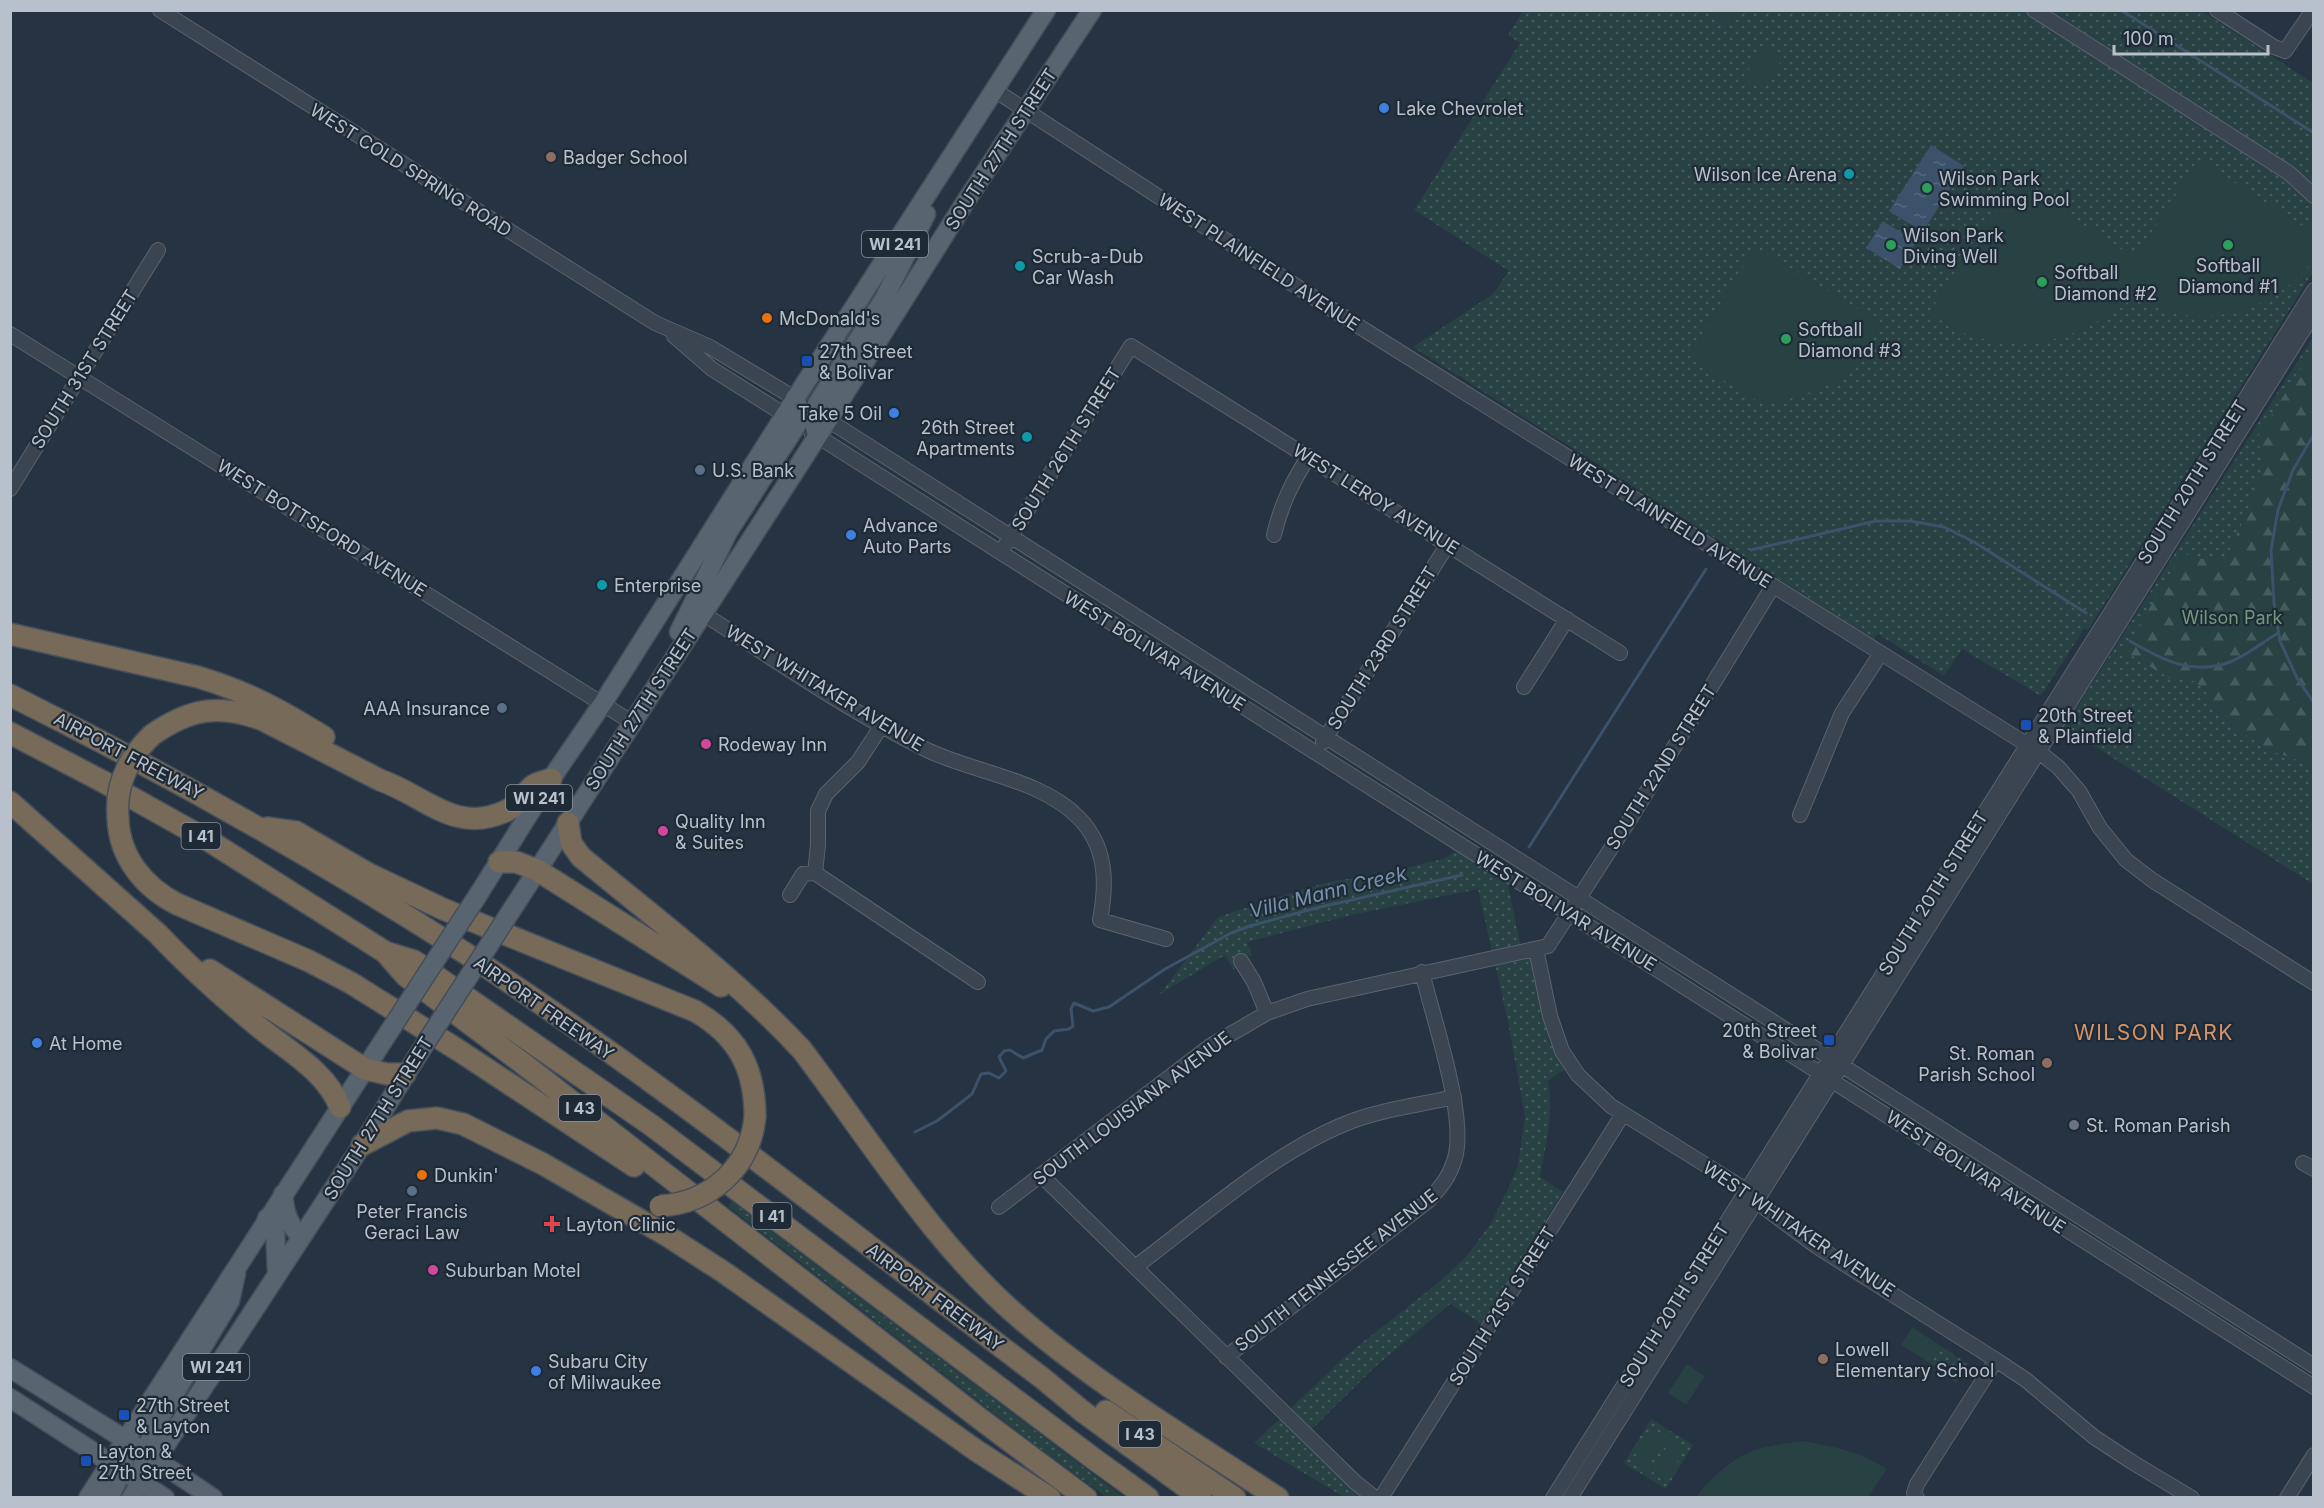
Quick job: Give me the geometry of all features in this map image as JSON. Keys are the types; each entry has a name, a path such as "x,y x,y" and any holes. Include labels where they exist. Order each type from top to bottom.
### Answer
{"highway":[{"path":"10,634 198,676 241,691 296,720 383,774 397,786"},
{"name":"AIRPORT FREEWAY","path":"10,695 93,736 258,827 466,954 585,1036 730,1141 1041,1377"},
{"path":"551,778 532,786 517,805 499,814 474,819 452,816 397,786 380,780 262,720 246,713 210,709 171,721 138,749 126,768 118,794 118,818 122,843 130,860 142,878 160,895 309,961 351,983 616,1154 673,1193 743,1246 778,1263"},
{"name":"AIRPORT FREEWAY","path":"10,733 211,842 385,952"},
{"path":"10,802 259,1027 325,1080 340,1107"},
{"path":"568,823 570,843 581,857 700,954 781,1028 801,1050 928,1221 990,1290 1026,1324 1115,1390 1278,1497"},
{"path":"258,827 296,832 369,874 421,899 695,1011 712,1020 732,1040 747,1065 753,1086 754,1129 746,1151 726,1178 694,1200 675,1205 646,1206 627,1202 572,1179 463,1124 437,1118 408,1121 362,1145"},
{"path":"499,862 516,862 537,870 747,1003 781,1028"},
{"path":"158,934 365,1070 387,1074 410,1066"},
{"name":"I 43","path":"385,952 406,976 521,1062 998,1433 1086,1497"},
{"name":"I 41","path":"385,952 414,961 593,1083 692,1155 1094,1459 1148,1497"},
{"path":"572,1179 722,1271 977,1451 1050,1497"},
{"name":"I 43","path":"1041,1377 1093,1403 1235,1497"},
{"name":"I 41","path":"1041,1377 1082,1411 1201,1497"}],"main road":[{"name":"SOUTH 27TH STREET","path":"795,398 996,91 1046,10"},
{"name":"SOUTH 27TH STREET","path":"821,416 1092,10"},
{"path":"818,436 813,424 821,416 884,299 956,150"},
{"path":"651,693 722,543 791,419 800,411 795,398"},
{"name":"SOUTH 27TH STREET","path":"126,1440 551,778 791,419"},
{"name":"SOUTH 27TH STREET","path":"131,1497 141,1482 150,1456 302,1237 410,1066 818,436"},
{"path":"283,1194 286,1216 294,1230 302,1237"},
{"path":"267,1218 275,1229 277,1274"},
{"path":"150,1456 157,1423 230,1301 238,1263"},
{"path":"10,1368 213,1497"},
{"path":"10,1398 165,1497"},
{"path":"109,1497 126,1440"},
{"path":"88,1497 118,1465"}],"street":[{"name":"WEST COLD SPRING ROAD","path":"160,10 664,328 712,369 818,436"},
{"path":"2034,10 2289,173 2313,196"},
{"path":"2217,10 2274,47 2285,51 2313,10"},
{"name":"WEST PLAINFIELD AVENUE","path":"996,91 1346,318 2033,748 2058,766 2079,791 2100,828 2126,860 2152,880 2313,983"},
{"name":"SOUTH 31ST STREET","path":"10,489 158,250"},
{"name":"SOUTH 20TH STREET","path":"2033,748 2313,290"},
{"name":"SOUTH 20TH STREET","path":"1553,1497 1751,1195 2033,748 2313,313"},
{"name":"WEST COLD SPRING ROAD","path":"664,328 711,347 821,416"},
{"name":"WEST BOTTSFORD AVENUE","path":"10,334 633,723"},
{"name":"WEST LEROY AVENUE","path":"1131,346 1620,653"},
{"name":"SOUTH 26TH STREET","path":"1001,552 1131,346"},
{"name":"WEST BOLIVAR AVENUE","path":"821,416 2313,1366"},
{"name":"WEST BOLIVAR AVENUE","path":"818,436 2313,1387"},
{"path":"1274,535 1279,511 1288,489 1309,456"},
{"path":"885,479 895,464"},
{"name":"SOUTH 23RD STREET","path":"1316,753 1448,544"},
{"name":"SOUTH 22ND STREET","path":"1542,947 1579,898 1773,586"},
{"name":"WEST WHITAKER AVENUE","path":"702,613 824,691 931,752 1045,794 1071,811 1081,819 1103,860 1105,886 1100,920 1166,939"},
{"path":"1524,687 1567,619"},
{"path":"1156,651 1166,635"},
{"path":"1800,815 1842,713 1881,653"},
{"path":"815,873 818,811 826,794 858,762 882,725"},
{"path":"790,895 803,874 815,873 978,982"},
{"name":"WEST WHITAKER AVENUE","path":"1542,947 1550,1016 1562,1051 1587,1085 1623,1114 1751,1195 1816,1245 2026,1380 2094,1437 2192,1497"},
{"name":"SOUTH LOUISIANA AVENUE","path":"999,1207 1210,1046 1268,1012 1307,999 1542,947"},
{"path":"1241,961 1268,1012"},
{"name":"SOUTH TENNESSEE AVENUE","path":"1226,1357 1428,1201 1446,1182 1455,1157 1458,1136 1454,1097 1422,972"},
{"path":"1135,1268 1263,1171 1300,1146 1348,1122 1454,1097"},
{"name":"SOUTH 21ST STREET","path":"1381,1497 1623,1114"},
{"path":"1042,1176 1355,1482 1375,1497"},
{"name":"SOUTH 20TH STREET","path":"1570,1497 1751,1195"},
{"path":"1916,1495 1917,1484 1996,1360"},
{"path":"2287,1497 2313,1455"}],"green space":[{"path":"1717,10 1737,11 1727,27 1713,18"},
{"path":"1523,11 2202,11 2313,83 2313,272 2088,630 2084,629 2041,696 1962,649 1944,676 1878,634 1874,639 1413,347 1493,294 1509,271 1414,210 1520,43 1508,35"},
{"path":"1764,46 1783,58 1762,90 1743,78"},
{"path":"2206,164 2313,233 2313,260 2286,288 2269,299 2233,312 2193,316 2161,310 2126,294 2108,313 2085,328 2060,338 2032,342 2004,342 1977,337 1952,327 1930,312 2006,190 2024,186 2135,258 2195,165"},
{"name":"Softball Diamond #3","path":"1762,251 1880,322 1865,357 1845,375 1819,389 1764,405 1697,364 1689,355 1751,253"},
{"name":"Wilson Park","path":"2313,337 2313,753 2212,707 2233,726 2268,750 2295,759 2313,772 2313,884 2064,727"},
{"name":"Wilson Park","path":"2313,349 2313,772 2295,759 2268,750 2233,726 2212,707 2204,688 2193,681 2169,678 2124,651 2182,553 2200,559 2226,557 2251,504 2264,464 2257,438"},
{"path":"1459,850 1507,881 1523,957 1530,959 1532,964 1549,1042 1566,1068 1548,1081 1550,1117 1540,1177 1563,1192 1482,1324 1450,1304 1377,1365 1303,1438 1363,1497 1344,1497 1254,1443 1348,1354 1438,1283 1465,1258 1490,1225 1511,1183 1518,1165 1525,1117 1508,1022 1478,889 1347,916 1247,942 1252,956 1243,955 1234,962 1236,966 1234,970 1225,955 1160,994 1218,917 1324,883 1389,872 1443,859"},
{"path":"731,1201 1123,1497 1106,1497 1035,1445 728,1206"},
{"path":"1912,1327 1941,1346 1930,1363 1901,1345"},
{"path":"1941,1346 1968,1364 1956,1383 1930,1363"},
{"path":"1687,1364 1705,1376 1686,1405 1668,1393"},
{"path":"1651,1419 1693,1445 1666,1489 1624,1463"},
{"path":"1652,1428 1667,1437 1647,1469 1633,1460"},
{"path":"1671,1440 1685,1449 1666,1480 1651,1471"},
{"path":"1803,1441 1846,1450 1887,1469 1868,1497 1696,1497 1710,1481 1745,1454 1765,1447"}],"water":[{"name":"Wilson Park Swimming Pool","path":"1931,145 1964,166 1923,232 1889,211"},
{"name":"Wilson Park Diving Well","path":"1883,221 1916,242 1900,269 1866,248"}],"waterway":[{"path":"2121,10 2314,133"},
{"path":"2314,434 2293,470 2278,510 2271,550 2274,603 2280,641 2297,678 2314,703"},
{"name":"Villa Mann Creek","path":"1751,550 1876,521 1910,521 1944,527 1974,542 2086,613"},
{"name":"Villa Mann Creek","path":"1529,847 1706,569"},
{"path":"2130,641 2166,660 2191,667 2203,667 2230,662 2278,633"},
{"name":"Villa Mann Creek","path":"915,1132 937,1121 972,1094 981,1074 989,1073 999,1078 1006,1071 999,1057 1004,1051 1010,1050 1023,1058 1042,1050 1046,1039 1054,1031 1069,1029 1073,1026 1071,1009 1074,1003 1093,1011 1109,1007 1165,969 1231,933 1250,926 1316,908 1462,875"}],"place":[{"name":"Lake Chevrolet","path":"1384,108"},
{"name":"Badger School","path":"551,157"},
{"name":"Wilson Ice Arena","path":"1849,174"},
{"name":"Wilson Park Swimming Pool","path":"1927,188"},
{"name":"Wilson Park Diving Well","path":"1891,245"},
{"name":"Softball Diamond #1","path":"2228,245"},
{"name":"Scrub-a-Dub Car Wash","path":"1020,266"},
{"name":"Softball Diamond #2","path":"2042,282"},
{"name":"McDonald's","path":"767,318"},
{"name":"Softball Diamond #3","path":"1786,339"},
{"name":"27th Street & Bolivar","path":"807,361"},
{"name":"Take 5 Oil","path":"894,413"},
{"name":"26th Street Apartments","path":"1027,437"},
{"name":"U.S. Bank","path":"700,470"},
{"name":"Advance Auto Parts","path":"851,535"},
{"name":"Enterprise","path":"602,585"},
{"name":"AAA Insurance","path":"502,708"},
{"name":"20th Street & Plainfield","path":"2026,725"},
{"name":"Rodeway Inn","path":"706,744"},
{"name":"Quality Inn & Suites","path":"663,831"},
{"name":"20th Street & Bolivar","path":"1829,1040"},
{"name":"At Home","path":"37,1043"},
{"name":"St. Roman Parish School","path":"2047,1063"},
{"name":"St. Roman Parish","path":"2074,1125"},
{"name":"Dunkin'","path":"422,1175"},
{"name":"Peter Francis Geraci Law","path":"412,1191"},
{"name":"Layton Clinic","path":"552,1224"},
{"name":"Suburban Motel","path":"433,1270"},
{"name":"Lowell Elementary School","path":"1823,1359"},
{"name":"Subaru City of Milwaukee","path":"536,1371"},
{"name":"27th Street & Layton","path":"124,1415"},
{"name":"Layton & 27th Street","path":"86,1461"}],"district":[{"name":"WILSON PARK","path":"2154,1032"}]}
